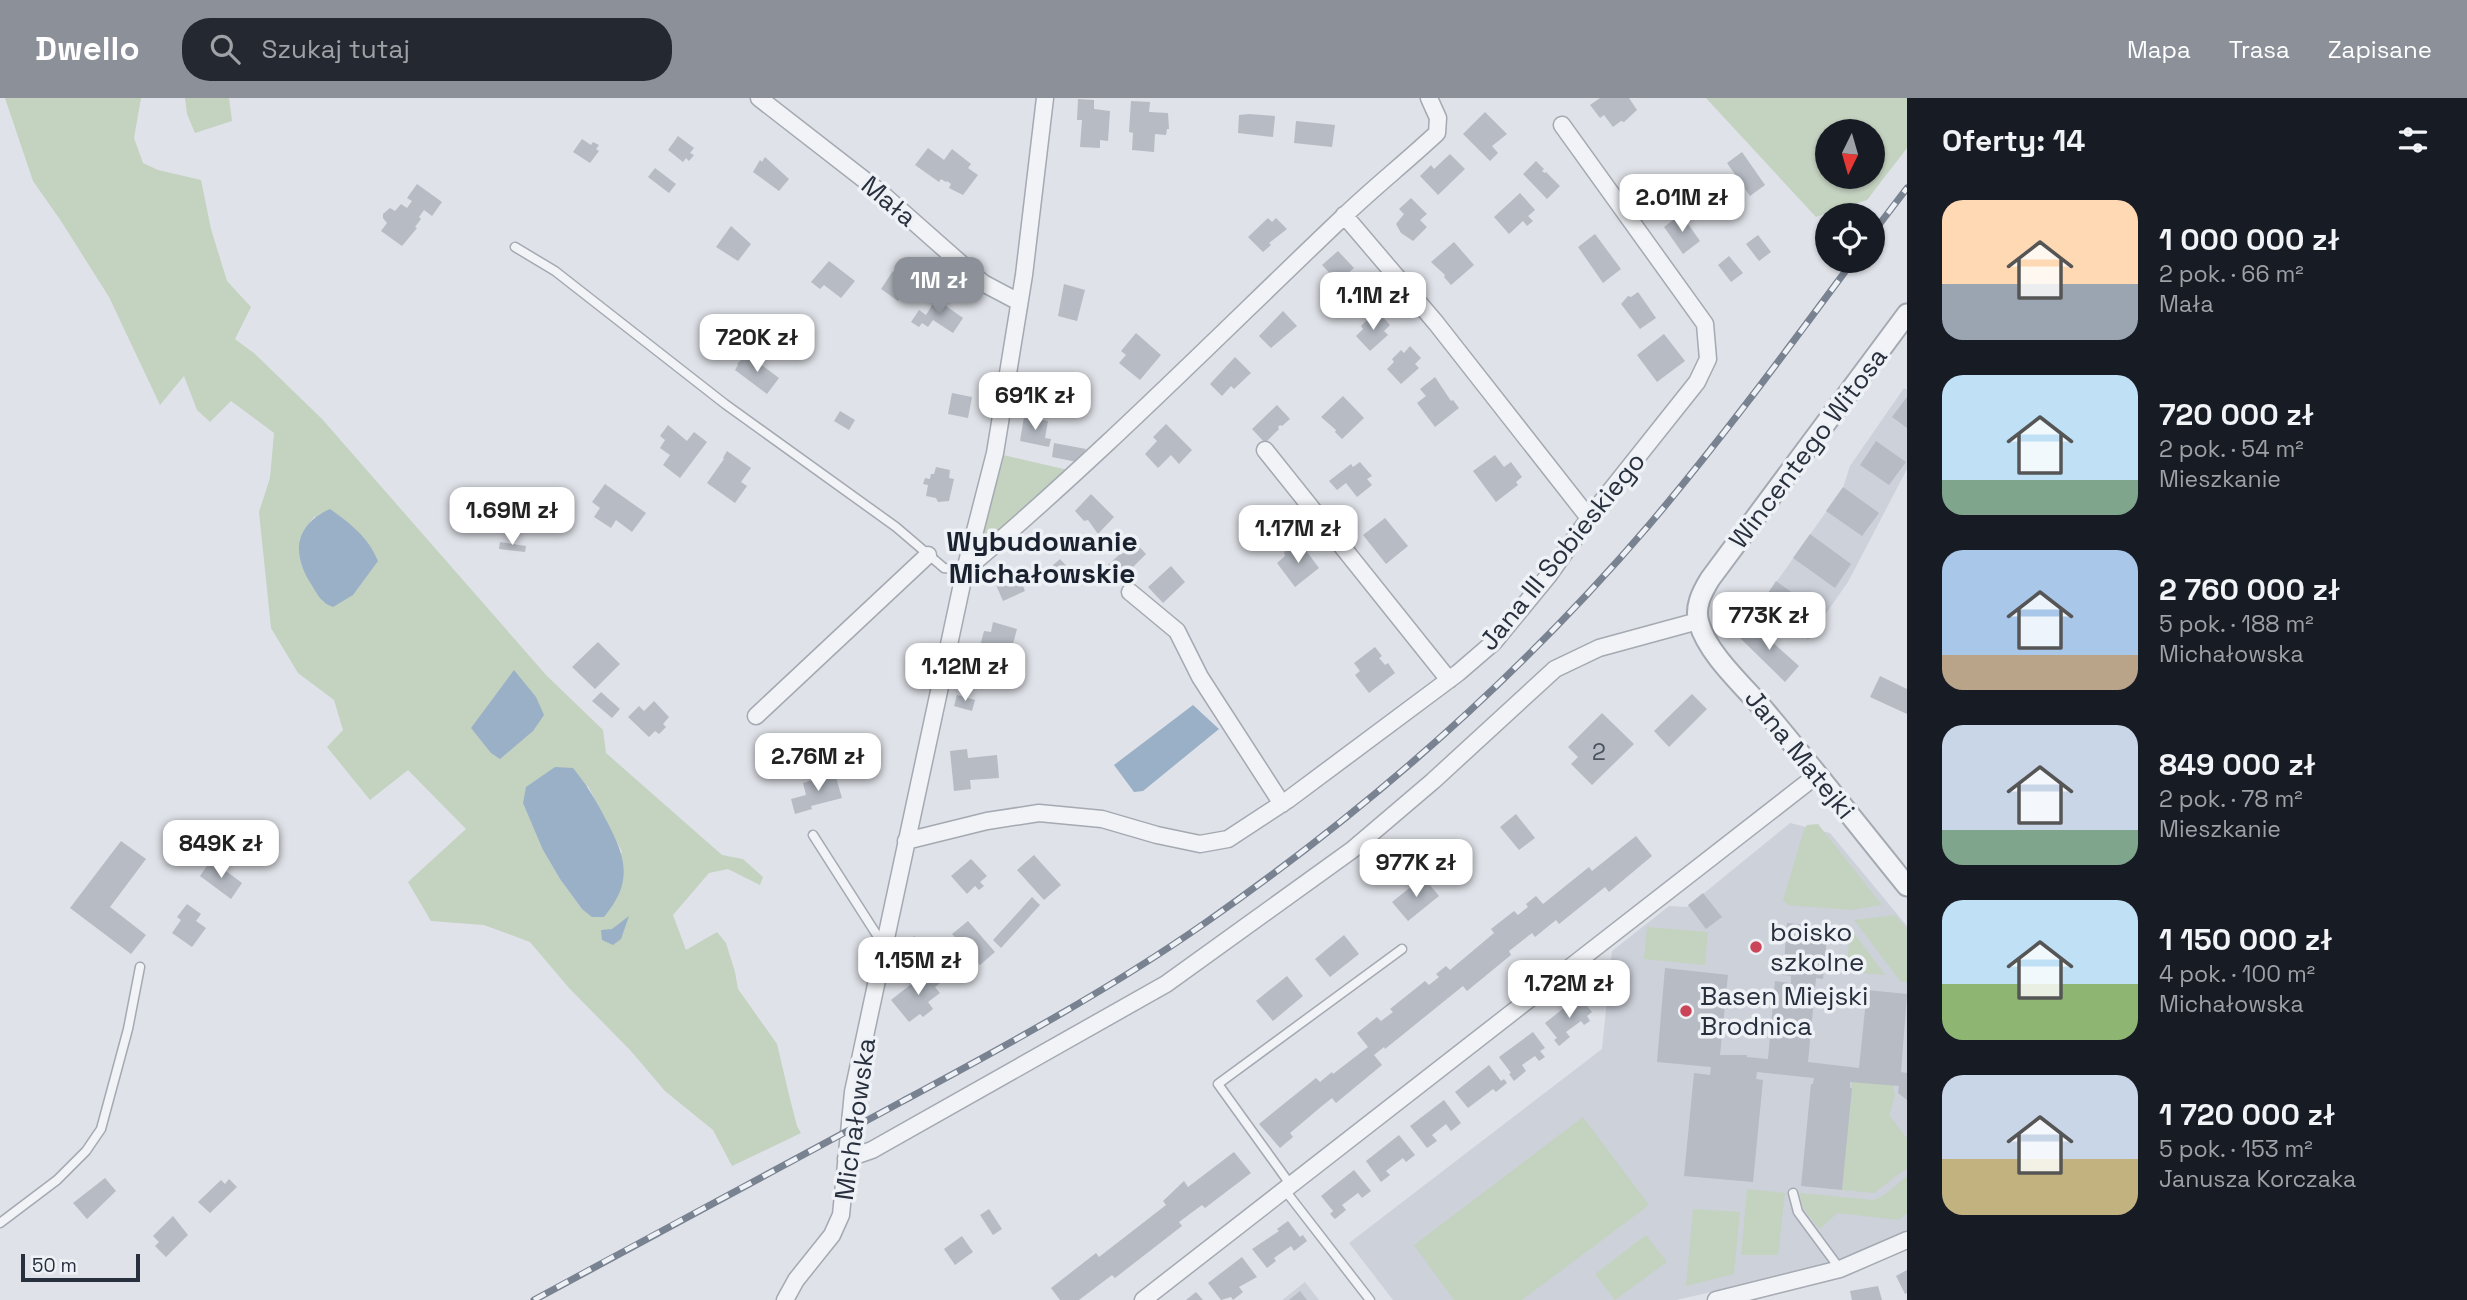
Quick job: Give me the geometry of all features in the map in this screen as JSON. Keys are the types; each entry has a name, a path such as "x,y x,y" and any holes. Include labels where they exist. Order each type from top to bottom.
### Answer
{"street":[{"name":"Mała","path":"759,98 880,192 983,283 1019,302"},
{"name":"Michałowska","path":"785,1300 796,1280 837,1227 841,1215 853,1092 965,570 995,453 1019,302 1045,98"},
{"path":"965,570 1026,519 1153,402 1344,215 1437,133 1438,118 1429,98"},
{"name":"Jana III Sobieskiego","path":"906,841 987,821 1039,813 1102,819 1200,844 1228,839 1282,804 1449,680 1494,642 1549,575 1589,518 1697,382 1708,359 1705,324 1562,124"},
{"path":"1344,215 1436,323 1589,518"},
{"name":"Wincentego Witosa","path":"1698,621 1700,594 1710,579 1907,314"},
{"path":"1265,450 1449,680"},
{"path":"756,716 928,555"},
{"path":"1130,592 1177,631 1199,677 1282,804"},
{"path":"846,1159 872,1150 1166,984 1352,850 1433,781 1555,669 1599,648 1698,621"},
{"name":"Jana Matejki","path":"1698,621 1713,650 1907,886"},
{"path":"1143,1300 1817,775"},
{"path":"1716,1300 1840,1269 1907,1240"}],"lane":[{"path":"515,247 555,271 725,404 896,527 944,568 965,570"},
{"path":"813,835 884,946"},
{"path":"1370,1300 1287,1187 1219,1084 1402,949"},
{"path":"0,1223 58,1180 86,1151 101,1129 128,1029 140,967"},
{"path":"1793,1193 1798,1212 1840,1269"}],"shaded area":[{"path":"1904,388 1907,390 1907,469 1848,582 1808,639 1760,605 1843,488 1850,466"},
{"path":"1790,823 1830,833 1907,926 1907,1231 1818,1268 1676,1300 1393,1300 1349,1243 1602,1049 1612,951 1669,906 1687,907"},
{"path":"1305,1282 1319,1300 1282,1300"}],"green space":[{"path":"5,98 141,98 134,138 143,163 158,170 201,180 211,229 227,281 251,307 235,339 255,354 322,419 546,675 603,730 606,753 722,855 743,859 763,877 760,885 728,869 709,873 673,915 686,950 717,932 726,943 738,989 777,1044 801,1133 732,1166 713,1130 665,1091 530,942 484,925 431,921 408,882 466,829 408,770 370,800 327,747 343,730 334,700 298,673 271,628 259,512 270,478 274,433 231,401 210,422 197,410 184,376 160,405 109,297 33,181","holes":["315,516 324,603 300,560 301,540","588,786 622,852 582,909 543,850"]},
{"path":"185,98 229,98 232,121 195,133 187,114"},
{"path":"1706,98 1907,98 1907,148 1885,177 1885,119 1815,119 1815,189 1875,189 1867,200 1858,203 1815,203 1815,216"},
{"path":"999,454 1068,470 980,550"},
{"path":"1818,824 1882,905 1851,910 1788,905 1783,900 1804,830 1807,825"},
{"path":"1895,915 1907,929 1907,982 1901,982 1854,920"},
{"path":"1647,927 1708,932 1705,965 1644,959"},
{"path":"1850,933 1854,933 1885,975 1846,972"},
{"path":"1852,1080 1893,1085 1895,1096 1889,1115 1907,1138 1907,1168 1874,1193 1842,1190"},
{"path":"1583,1117 1649,1205 1522,1300 1454,1300 1414,1245"},
{"path":"1907,1176 1907,1213 1899,1220 1837,1213 1820,1229 1802,1204 1800,1193 1873,1200 1883,1196"},
{"path":"1747,1189 1785,1193 1778,1255 1741,1255"},
{"path":"1693,1209 1740,1212 1734,1274 1686,1286"},
{"path":"1646,1235 1667,1262 1615,1300 1595,1274"}],"water":[{"path":"330,509 358,532 378,561 353,595 333,607 323,601 311,584 299,551 303,532 309,523"},
{"path":"514,670 536,697 544,715 533,731 500,759 491,753 471,728"},
{"path":"1193,705 1219,729 1143,791 1134,792 1114,765"},
{"path":"555,767 573,768 582,780 612,832 622,857 624,869 620,892 604,917 592,917 582,909 560,879 543,850 523,803 526,787"},
{"path":"629,916 621,939 613,945 602,940 601,930 612,929"}],"building":[{"path":"1600,98 1629,98 1637,110 1624,122 1621,121 1613,127 1604,115 1600,118 1590,105"},
{"path":"1078,99 1094,100 1094,109 1110,111 1108,141 1100,140 1100,148 1080,147 1082,120 1077,120"},
{"path":"1131,101 1150,102 1149,112 1168,113 1169,129 1166,135 1155,134 1154,152 1132,150 1133,133 1129,132"},
{"path":"1485,112 1507,134 1492,146 1498,153 1490,161 1463,134"},
{"path":"1239,115 1275,116 1273,137 1238,133"},
{"path":"1296,121 1335,125 1332,147 1294,143"},
{"path":"678,136 694,148 690,153 694,155 689,161 686,158 683,162 668,150"},
{"path":"582,139 591,145 593,142 599,145 596,149 599,151 590,163 573,152"},
{"path":"928,148 944,160 952,149 971,164 968,168 978,175 963,195 949,188 951,184 947,181 941,179 939,182 915,165"},
{"path":"1742,152 1765,185 1750,196 1727,163"},
{"path":"1450,154 1465,169 1438,195 1420,176 1431,165 1434,169"},
{"path":"765,157 789,179 779,191 753,172"},
{"path":"1536,161 1544,169 1542,171 1560,186 1547,199 1523,174"},
{"path":"655,168 676,184 669,193 648,177"},
{"path":"417,184 442,202 432,216 424,210 415,227 417,228 402,246 381,231 387,223 383,214 390,208 395,211 401,204 407,208 412,201 407,198"},
{"path":"1520,193 1535,210 1528,216 1533,221 1527,226 1523,221 1509,234 1494,217"},
{"path":"1411,198 1427,214 1420,220 1427,227 1413,241 1401,233 1396,224 1404,214 1399,209"},
{"path":"1681,214 1700,241 1683,254 1664,227"},
{"path":"1268,218 1272,222 1276,218 1287,229 1269,243 1271,245 1263,252 1248,237"},
{"path":"731,226 751,244 738,261 716,247"},
{"path":"1595,234 1621,269 1603,283 1578,247"},
{"path":"1758,235 1771,252 1759,261 1746,244"},
{"path":"1454,242 1474,265 1451,285 1431,262"},
{"path":"1338,251 1354,268 1338,282 1322,265"},
{"path":"1729,256 1743,273 1731,282 1718,265"},
{"path":"829,261 855,281 841,298 824,285 820,289 811,282"},
{"path":"893,271 911,282 898,301 881,289"},
{"path":"1064,284 1085,290 1077,321 1058,316"},
{"path":"1638,292 1656,318 1640,329 1621,304 1628,296"},
{"path":"936,299 963,318 953,333 933,320 928,327 922,323 919,327 911,322 919,310 926,315"},
{"path":"1283,311 1297,326 1271,348 1259,336"},
{"path":"1380,314 1390,325 1384,331 1388,335 1370,351 1356,336 1371,316 1373,319"},
{"path":"1136,333 1161,355 1140,380 1119,363 1126,355 1121,351"},
{"path":"1664,334 1685,361 1657,382 1637,355"},
{"path":"1410,346 1421,358 1415,364 1419,368 1401,384 1387,369 1401,350 1404,353"},
{"path":"747,354 779,378 767,394 735,370"},
{"path":"1235,357 1251,373 1234,389 1231,386 1222,396 1210,384"},
{"path":"1435,377 1459,408 1435,427 1417,403 1426,396 1420,389"},
{"path":"952,393 972,397 968,418 948,414"},
{"path":"1343,396 1364,418 1342,439 1321,417"},
{"path":"1907,397 1907,428 1892,417"},
{"path":"1277,405 1290,419 1280,425 1265,443 1252,429"},
{"path":"840,411 855,420 849,430 834,421"},
{"path":"1024,417 1048,421 1045,438 1051,439 1049,447 1020,441"},
{"path":"1166,424 1192,450 1179,464 1171,455 1158,468 1145,454 1157,441 1153,437"},
{"path":"668,425 687,441 694,432 707,442 680,478 663,465 670,455 660,448 665,440 660,436"},
{"path":"1876,441 1906,462 1889,485 1860,465"},
{"path":"1054,443 1086,449 1077,462 1052,457"},
{"path":"727,451 751,468 741,482 747,486 735,503 707,483"},
{"path":"1495,455 1504,467 1511,462 1522,477 1516,482 1518,485 1496,502 1473,471"},
{"path":"1360,462 1372,476 1367,479 1372,485 1357,497 1346,483 1337,490 1329,481 1351,464 1353,467"},
{"path":"936,467 950,470 949,478 954,479 949,501 938,502 936,498 926,496 928,485 923,484 925,478 930,479"},
{"path":"605,484 646,513 632,532 616,520 611,528 594,517 600,508 592,502"},
{"path":"1843,487 1879,513 1862,536 1826,511"},
{"path":"1091,494 1114,517 1098,534 1088,520 1084,521 1075,511"},
{"path":"1385,518 1408,546 1386,564 1363,535"},
{"path":"1810,534 1851,564 1835,588 1793,558"},
{"path":"1134,541 1146,554 1121,579 1108,565"},
{"path":"500,542 526,546 525,552 499,549"},
{"path":"1301,544 1319,568 1295,587 1277,563 1285,556 1284,552 1288,549 1292,551"},
{"path":"1060,559 1072,572 1064,579 1052,566"},
{"path":"1171,566 1185,582 1163,603 1148,587"},
{"path":"1016,569 1025,591 1003,601 993,578"},
{"path":"1776,581 1824,615 1808,639 1760,605"},
{"path":"993,622 1017,629 1013,644 1009,643 1004,662 1008,663 1005,674 1007,679 1004,681 1000,680 1000,677 979,671 980,667 975,665 984,631 991,632"},
{"path":"1750,622 1799,666 1785,682 1738,636"},
{"path":"598,642 620,664 595,689 572,667"},
{"path":"1375,647 1382,656 1379,658 1385,665 1388,663 1395,673 1369,693 1355,675 1360,671 1354,663"},
{"path":"1880,676 1907,689 1907,714 1870,697"},
{"path":"601,692 620,709 612,718 592,701"},
{"path":"1692,694 1707,709 1669,747 1654,731"},
{"path":"957,695 975,700 972,711 954,706"},
{"path":"654,701 669,717 663,724 666,727 659,734 655,731 649,737 628,717 639,706 644,711"},
{"path":"1602,713 1634,744 1592,785 1571,764 1578,757 1568,747"},
{"path":"967,749 968,758 997,755 999,778 970,780 971,789 954,791 950,751"},
{"path":"835,774 842,798 811,806 812,809 795,814 791,799 806,795 803,783 823,775"},
{"path":"1516,814 1535,838 1519,850 1500,827"},
{"path":"1636,836 1652,856 1609,892 1605,887 1559,924 1556,920 1535,937 1532,933 1509,951 1511,955 1467,991 1463,986 1385,1049 1384,1047 1374,1055 1382,1065 1336,1103 1332,1098 1322,1106 1290,1133 1293,1137 1280,1148 1259,1124 1316,1078 1320,1082 1368,1047 1357,1033 1377,1017 1381,1021 1393,1012 1390,1009 1425,981 1429,985 1439,977 1436,974 1446,966 1450,970 1494,933 1491,929 1514,911 1518,915 1536,896 1543,904 1589,867 1592,871"},
{"path":"121,841 146,859 110,907 146,935 131,954 70,908"},
{"path":"1034,855 1061,885 1044,900 1017,870"},
{"path":"971,859 987,876 980,882 984,886 979,890 975,886 967,894 951,876"},
{"path":"211,860 242,883 231,899 200,876"},
{"path":"1423,877 1439,896 1408,921 1392,902"},
{"path":"1703,893 1722,917 1706,929 1688,905"},
{"path":"1032,897 1040,905 1001,948 993,940"},
{"path":"187,904 201,914 196,921 206,928 192,947 172,933 181,920 177,917"},
{"path":"968,921 995,952 980,965 952,934"},
{"path":"1787,923 1828,927 1823,979 1816,978 1808,1062 1859,1068 1867,990 1907,994 1901,1072 1907,1073 1907,1100 1898,1093 1899,1086 1850,1082 1852,1088 1842,1190 1801,1186 1811,1084 1814,1078 1757,1072 1756,1079 1763,1080 1753,1182 1684,1176 1694,1073 1710,1075 1711,1067 1657,1062 1665,968 1728,975 1720,1055 1747,1055 1768,1059 1775,981 1791,983 1791,976 1783,975"},
{"path":"1344,935 1359,954 1330,977 1315,959"},
{"path":"914,936 928,947 915,965 900,953"},
{"path":"929,970 940,983 935,987 940,993 928,1002 933,1009 923,1017 920,1014 909,1022 891,1000"},
{"path":"1287,976 1303,996 1273,1021 1256,1001"},
{"path":"1595,979 1604,991 1590,1001 1582,989"},
{"path":"1579,996 1592,1012 1587,1016 1590,1021 1584,1025 1581,1021 1566,1032 1570,1037 1559,1046 1554,1040 1557,1038 1545,1023"},
{"path":"1533,1032 1545,1048 1540,1051 1545,1057 1539,1061 1535,1056 1522,1065 1526,1071 1514,1081 1499,1057"},
{"path":"1489,1065 1501,1081 1504,1079 1507,1083 1496,1092 1493,1089 1468,1108 1455,1092"},
{"path":"1444,1100 1461,1123 1451,1131 1446,1124 1432,1135 1437,1141 1427,1148 1410,1126"},
{"path":"1399,1135 1415,1155 1406,1162 1403,1158 1386,1171 1390,1175 1381,1182 1366,1161"},
{"path":"1234,1152 1251,1173 1205,1208 1202,1205 1179,1222 1182,1226 1115,1278 1112,1275 1079,1300 1060,1300 1051,1288 1096,1253 1099,1257 1166,1205 1163,1201 1184,1181 1188,1187"},
{"path":"1354,1170 1371,1191 1362,1198 1358,1193 1342,1205 1346,1210 1335,1219 1330,1214 1333,1211 1321,1196"},
{"path":"105,1178 116,1191 87,1219 73,1203"},
{"path":"229,1179 237,1187 210,1213 198,1202 221,1180 225,1184"},
{"path":"989,1209 1002,1229 993,1235 980,1215"},
{"path":"173,1216 188,1235 166,1257 155,1246 159,1242 153,1236"},
{"path":"1288,1221 1300,1237 1303,1235 1307,1241 1294,1251 1291,1246 1274,1258 1276,1261 1267,1268 1252,1249 1279,1231 1277,1229"},
{"path":"962,1236 973,1252 955,1265 944,1249"},
{"path":"1242,1257 1257,1277 1239,1287 1243,1292 1233,1300 1231,1297 1221,1300 1208,1283"},
{"path":"1907,1270 1907,1293 1905,1294 1896,1276"},
{"path":"1878,1286 1882,1300 1852,1300 1850,1291"},
{"path":"1300,1291 1307,1300 1289,1300"},
{"path":"1196,1292 1203,1300 1186,1300"}],"railway":[{"path":"1885,217 1907,188"},
{"path":"534,1300 980,1059 1094,994 1169,948 1325,834 1383,787 1495,687 1600,581 1702,460 1844,273"}],"place":[{"name":"boisko szkolne","path":"1756,947"},
{"name":"Basen Miejski Brodnica","path":"1686,1011"}],"district":[{"name":"Wybudowanie Michałowskie","path":"1042,557"}]}
